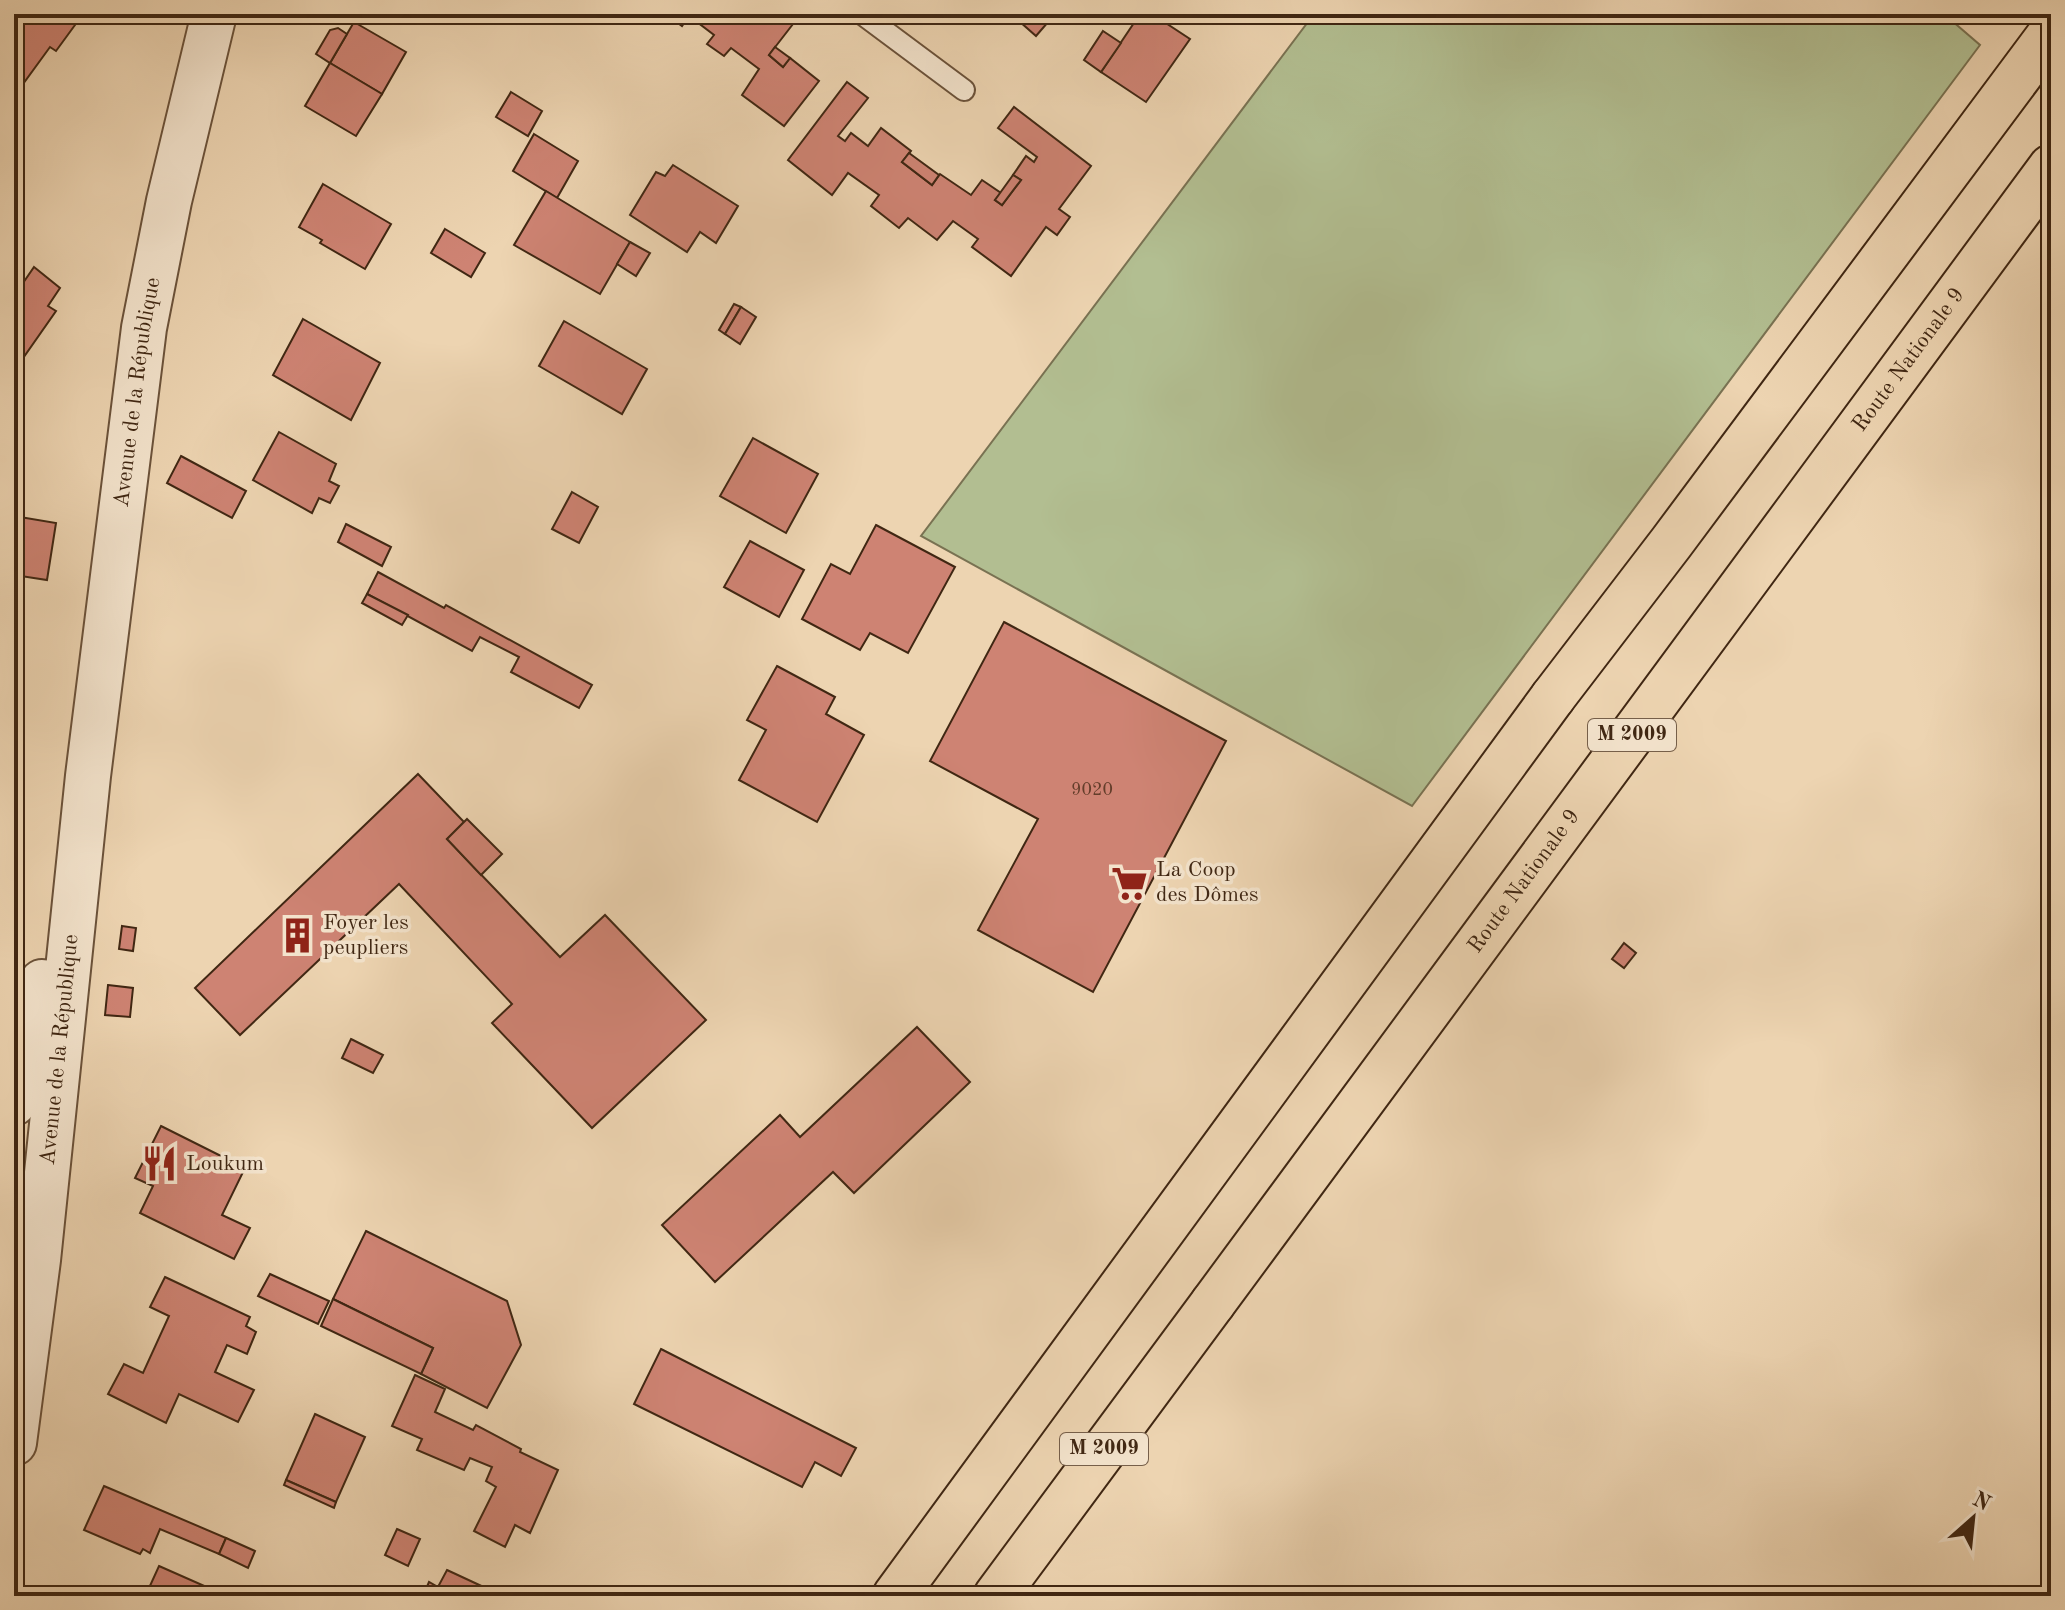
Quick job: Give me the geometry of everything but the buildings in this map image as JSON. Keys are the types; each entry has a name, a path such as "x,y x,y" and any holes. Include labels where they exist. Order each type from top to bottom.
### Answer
{"main road":[{"path":"895,1596 1553,697 2051,33"},
{"name":"Route Nationale 9","path":"996,1596 2051,167"}],"street":[{"name":"Avenue de la République","path":"14,1443 46,1180 88,776 144,328 169,201 214,14"},
{"name":"Avenue de la République","path":"14,1103 88,776"},
{"path":"14,1257 46,1180"}],"lane":[{"path":"862,14 964,90"}],"green space":[{"path":"1314,14 1944,14 1980,45 1412,806 921,536"}],"place":[{"name":"La Coop des Dômes","path":"1130,883"},
{"name":"Foyer les peupliers","path":"297,936"},
{"name":"Loukum","path":"160,1164"}]}
